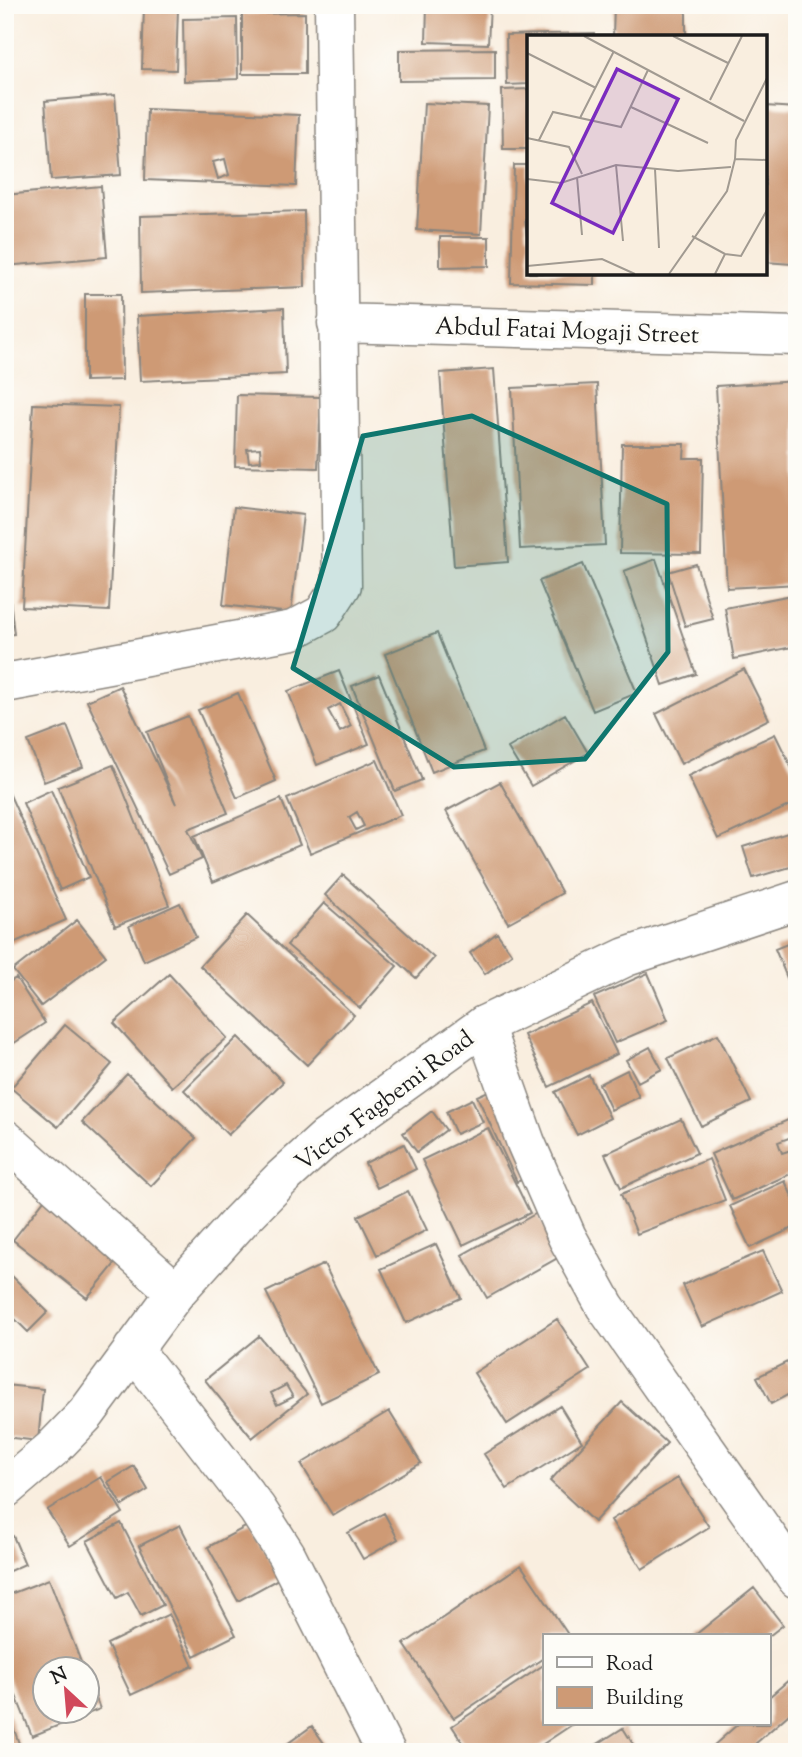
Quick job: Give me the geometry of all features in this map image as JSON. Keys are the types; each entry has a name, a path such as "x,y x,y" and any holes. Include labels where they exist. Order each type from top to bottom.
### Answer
{"street":[{"path":"5,683 293,630 323,614 342,585 334,5"},
{"name":"Abdul Fatai Mogaji Street","path":"337,323 797,337"},
{"name":"Victor Fagbemi Road","path":"5,1489 52,1449 86,1414 176,1292 240,1221 325,1139 484,1025 626,957 797,900"},
{"path":"484,1025 526,1143 567,1237 598,1294 797,1579"},
{"path":"5,1139 176,1292"},
{"path":"133,1349 257,1509 286,1554 386,1752"}],"highlighted area":[{"path":"472,416 667,504 668,652 585,759 454,767 293,668 363,436"}],"building":[{"path":"427,5 490,5 488,44 426,42"},
{"path":"614,5 686,5 686,35 613,35"},
{"path":"144,7 178,8 176,70 142,69"},
{"path":"305,13 305,74 242,74 242,14"},
{"path":"237,18 238,79 184,81 183,19"},
{"path":"594,33 527,35 527,84 507,85 506,35"},
{"path":"495,49 495,80 399,81 399,50"},
{"path":"527,89 527,149 503,149 502,90"},
{"path":"115,95 121,175 51,180 45,101"},
{"path":"424,103 488,106 481,234 417,230"},
{"path":"767,106 797,108 797,179 792,264 767,262"},
{"path":"147,109 299,115 296,186 145,180","holes":["225,159 229,175 218,179 213,162"]},
{"path":"514,165 527,165 527,275 595,275 595,285 511,283"},
{"path":"101,186 107,257 5,266 5,195"},
{"path":"304,211 305,287 141,293 140,216"},
{"path":"440,237 489,237 489,266 440,267"},
{"path":"85,294 121,294 122,380 85,381"},
{"path":"284,308 286,374 140,381 137,316"},
{"path":"494,369 508,562 454,566 440,373"},
{"path":"797,381 797,584 727,588 716,386"},
{"path":"597,384 605,545 520,549 512,388"},
{"path":"237,395 321,397 318,468 235,466","holes":["260,448 261,461 249,462 247,449"]},
{"path":"33,404 119,407 109,611 22,607"},
{"path":"622,444 685,444 684,458 703,458 701,554 620,553"},
{"path":"234,507 303,515 291,613 223,605"},
{"path":"656,559 696,674 663,685 624,571"},
{"path":"583,564 637,693 593,711 539,581"},
{"path":"696,564 713,619 685,626 668,572"},
{"path":"5,589 9,589 14,634 5,635"},
{"path":"797,594 797,646 734,659 725,608"},
{"path":"437,633 484,751 432,772 385,654"},
{"path":"744,669 769,719 681,764 656,714"},
{"path":"339,671 369,744 317,765 288,691","holes":["340,704 351,726 340,732 328,710"]},
{"path":"379,675 422,780 395,791 352,686"},
{"path":"120,686 176,804 147,732 188,716 228,813 188,829 202,859 169,874 87,701"},
{"path":"238,693 276,781 237,798 198,710"},
{"path":"565,714 588,753 531,786 508,748"},
{"path":"67,726 83,767 44,782 28,741"},
{"path":"775,734 797,779 797,802 718,839 688,776"},
{"path":"377,760 401,815 310,853 287,799","holes":["357,812 364,826 356,830 349,817"]},
{"path":"113,765 169,905 115,926 58,787"},
{"path":"500,782 562,893 508,923 446,811"},
{"path":"5,784 66,920 11,944 5,930"},
{"path":"51,790 89,877 60,890 23,803"},
{"path":"281,799 300,845 213,882 194,836"},
{"path":"797,830 797,865 753,878 743,847"},
{"path":"343,875 434,958 416,978 325,895"},
{"path":"180,903 196,937 144,961 129,926"},
{"path":"324,903 397,966 360,1008 287,945"},
{"path":"247,915 354,1015 307,1065 200,966"},
{"path":"77,920 106,956 41,1006 13,970"},
{"path":"497,933 512,954 485,974 470,953"},
{"path":"797,940 797,1002 775,949"},
{"path":"648,973 668,1020 615,1043 594,997"},
{"path":"169,974 227,1038 172,1087 114,1023"},
{"path":"16,978 45,1023 5,1049 5,985"},
{"path":"592,1003 617,1054 549,1087 524,1035"},
{"path":"65,1025 112,1064 58,1127 11,1088"},
{"path":"718,1034 751,1102 701,1126 668,1058"},
{"path":"238,1037 283,1082 228,1135 184,1090"},
{"path":"650,1047 662,1069 638,1082 626,1060"},
{"path":"627,1070 639,1097 611,1110 599,1084"},
{"path":"127,1074 196,1138 151,1186 82,1122"},
{"path":"589,1075 610,1118 577,1135 555,1092"},
{"path":"495,1088 534,1174 517,1182 477,1096"},
{"path":"472,1099 483,1122 456,1134 446,1112"},
{"path":"432,1111 446,1130 417,1152 403,1133"},
{"path":"797,1116 797,1143 794,1136 778,1142 782,1153 797,1148 797,1171 732,1200 711,1154"},
{"path":"681,1119 697,1153 621,1188 605,1154"},
{"path":"488,1128 530,1213 463,1245 422,1160"},
{"path":"404,1144 416,1169 377,1188 365,1163"},
{"path":"709,1159 725,1200 637,1234 621,1194"},
{"path":"785,1181 797,1207 797,1226 750,1248 730,1206"},
{"path":"408,1191 427,1230 377,1255 358,1216"},
{"path":"48,1195 123,1254 87,1298 13,1240"},
{"path":"537,1213 561,1256 487,1298 462,1255"},
{"path":"436,1244 461,1298 406,1323 381,1269"},
{"path":"763,1251 782,1291 702,1327 683,1285"},
{"path":"324,1264 379,1375 321,1403 266,1292"},
{"path":"5,1269 48,1312 28,1332 5,1309"},
{"path":"557,1319 590,1370 507,1424 474,1373"},
{"path":"259,1336 307,1394 252,1438 205,1380","holes":["286,1385 293,1397 277,1405 271,1393"]},
{"path":"787,1362 797,1381 797,1390 771,1404 757,1377"},
{"path":"5,1385 43,1389 38,1441 5,1437"},
{"path":"622,1402 667,1443 594,1522 550,1481"},
{"path":"560,1406 582,1442 507,1489 484,1454"},
{"path":"389,1411 421,1463 333,1516 301,1464"},
{"path":"134,1466 148,1490 122,1506 108,1482"},
{"path":"101,1477 123,1513 70,1546 47,1510"},
{"path":"678,1478 709,1527 642,1569 611,1520"},
{"path":"384,1513 398,1539 363,1559 348,1533"},
{"path":"121,1523 163,1605 141,1616 128,1592 117,1598 87,1541"},
{"path":"251,1524 280,1578 238,1601 208,1547"},
{"path":"180,1525 236,1635 194,1656 139,1546"},
{"path":"13,1536 25,1564 5,1573 5,1539"},
{"path":"521,1565 568,1634 543,1634 543,1658 454,1718 404,1644"},
{"path":"49,1579 79,1656 32,1656 32,1726 57,1726 32,1736 5,1668 5,1596"},
{"path":"754,1588 783,1625 770,1635 696,1634"},
{"path":"169,1614 193,1666 131,1695 107,1644"},
{"path":"543,1665 543,1726 570,1726 531,1752 469,1752 452,1726"},
{"path":"797,1673 797,1707 746,1752 718,1752 713,1746 736,1726 770,1726 770,1696"},
{"path":"6,1707 22,1752 5,1752"},
{"path":"312,1726 330,1752 276,1752"},
{"path":"623,1728 638,1752 585,1752"}]}
